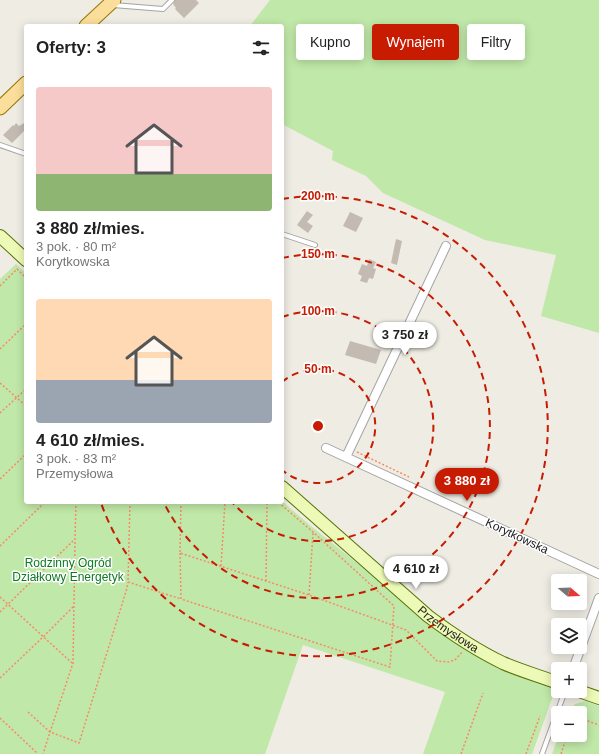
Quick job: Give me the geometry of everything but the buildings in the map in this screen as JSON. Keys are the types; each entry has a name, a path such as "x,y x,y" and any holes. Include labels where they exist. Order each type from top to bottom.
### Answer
{"main road":[{"path":"88,24 111,3"},
{"path":"0,108 24,85"},
{"path":"0,236 24,258"},
{"name":"Przemysłowa","path":"284,489 428,616 448,631 469,645 505,664 551,680"},
{"path":"587,694 599,698"}],"street":[{"path":"346,457 446,246"},
{"name":"Korytkowska","path":"326,448 599,574"},
{"path":"576,662 599,598"}],"lane":[{"path":"111,3 163,9 172,0"},
{"path":"0,146 24,153"},
{"path":"284,235 315,245"},
{"path":"542,754 563,698"}],"path":[{"path":"0,286 17,269 24,276"},
{"path":"0,348 24,326"},
{"path":"0,383 24,404"},
{"path":"0,413 24,391"},
{"path":"0,479 24,456"},
{"path":"0,546 43,504"},
{"path":"43,754 73,663 76,504"},
{"path":"28,712 50,732 79,743 128,588 130,504"},
{"path":"180,599 181,504"},
{"path":"221,566 225,504"},
{"path":"266,581 267,504"},
{"path":"128,582 390,667 394,606 280,504"},
{"path":"309,595 313,532"},
{"path":"0,612 75,539"},
{"path":"180,553 309,595 406,630 437,661 448,662 455,660 469,645"},
{"path":"0,597 73,663"},
{"path":"0,678 74,606"},
{"path":"461,754 483,693"},
{"path":"526,754 540,716"},
{"path":"0,718 38,754"},
{"path":"587,721 599,725"},
{"path":"561,754 565,742"}],"green space":[{"path":"270,0 599,0 599,333 541,316 556,255 485,240 383,193 366,176 332,160 333,151 284,125 284,24 252,24"},
{"name":"Rodzinny Ogród Działkowy Energetyk","path":"16,264 24,271 24,504 284,504 284,503 312,527 465,649 502,670 551,683 551,698 552,698 532,754 423,754 445,692 303,645 265,754 0,754 0,279"},
{"path":"586,701 599,706 599,754 552,754 556,742 587,742 587,706 573,706 575,704"}]}
